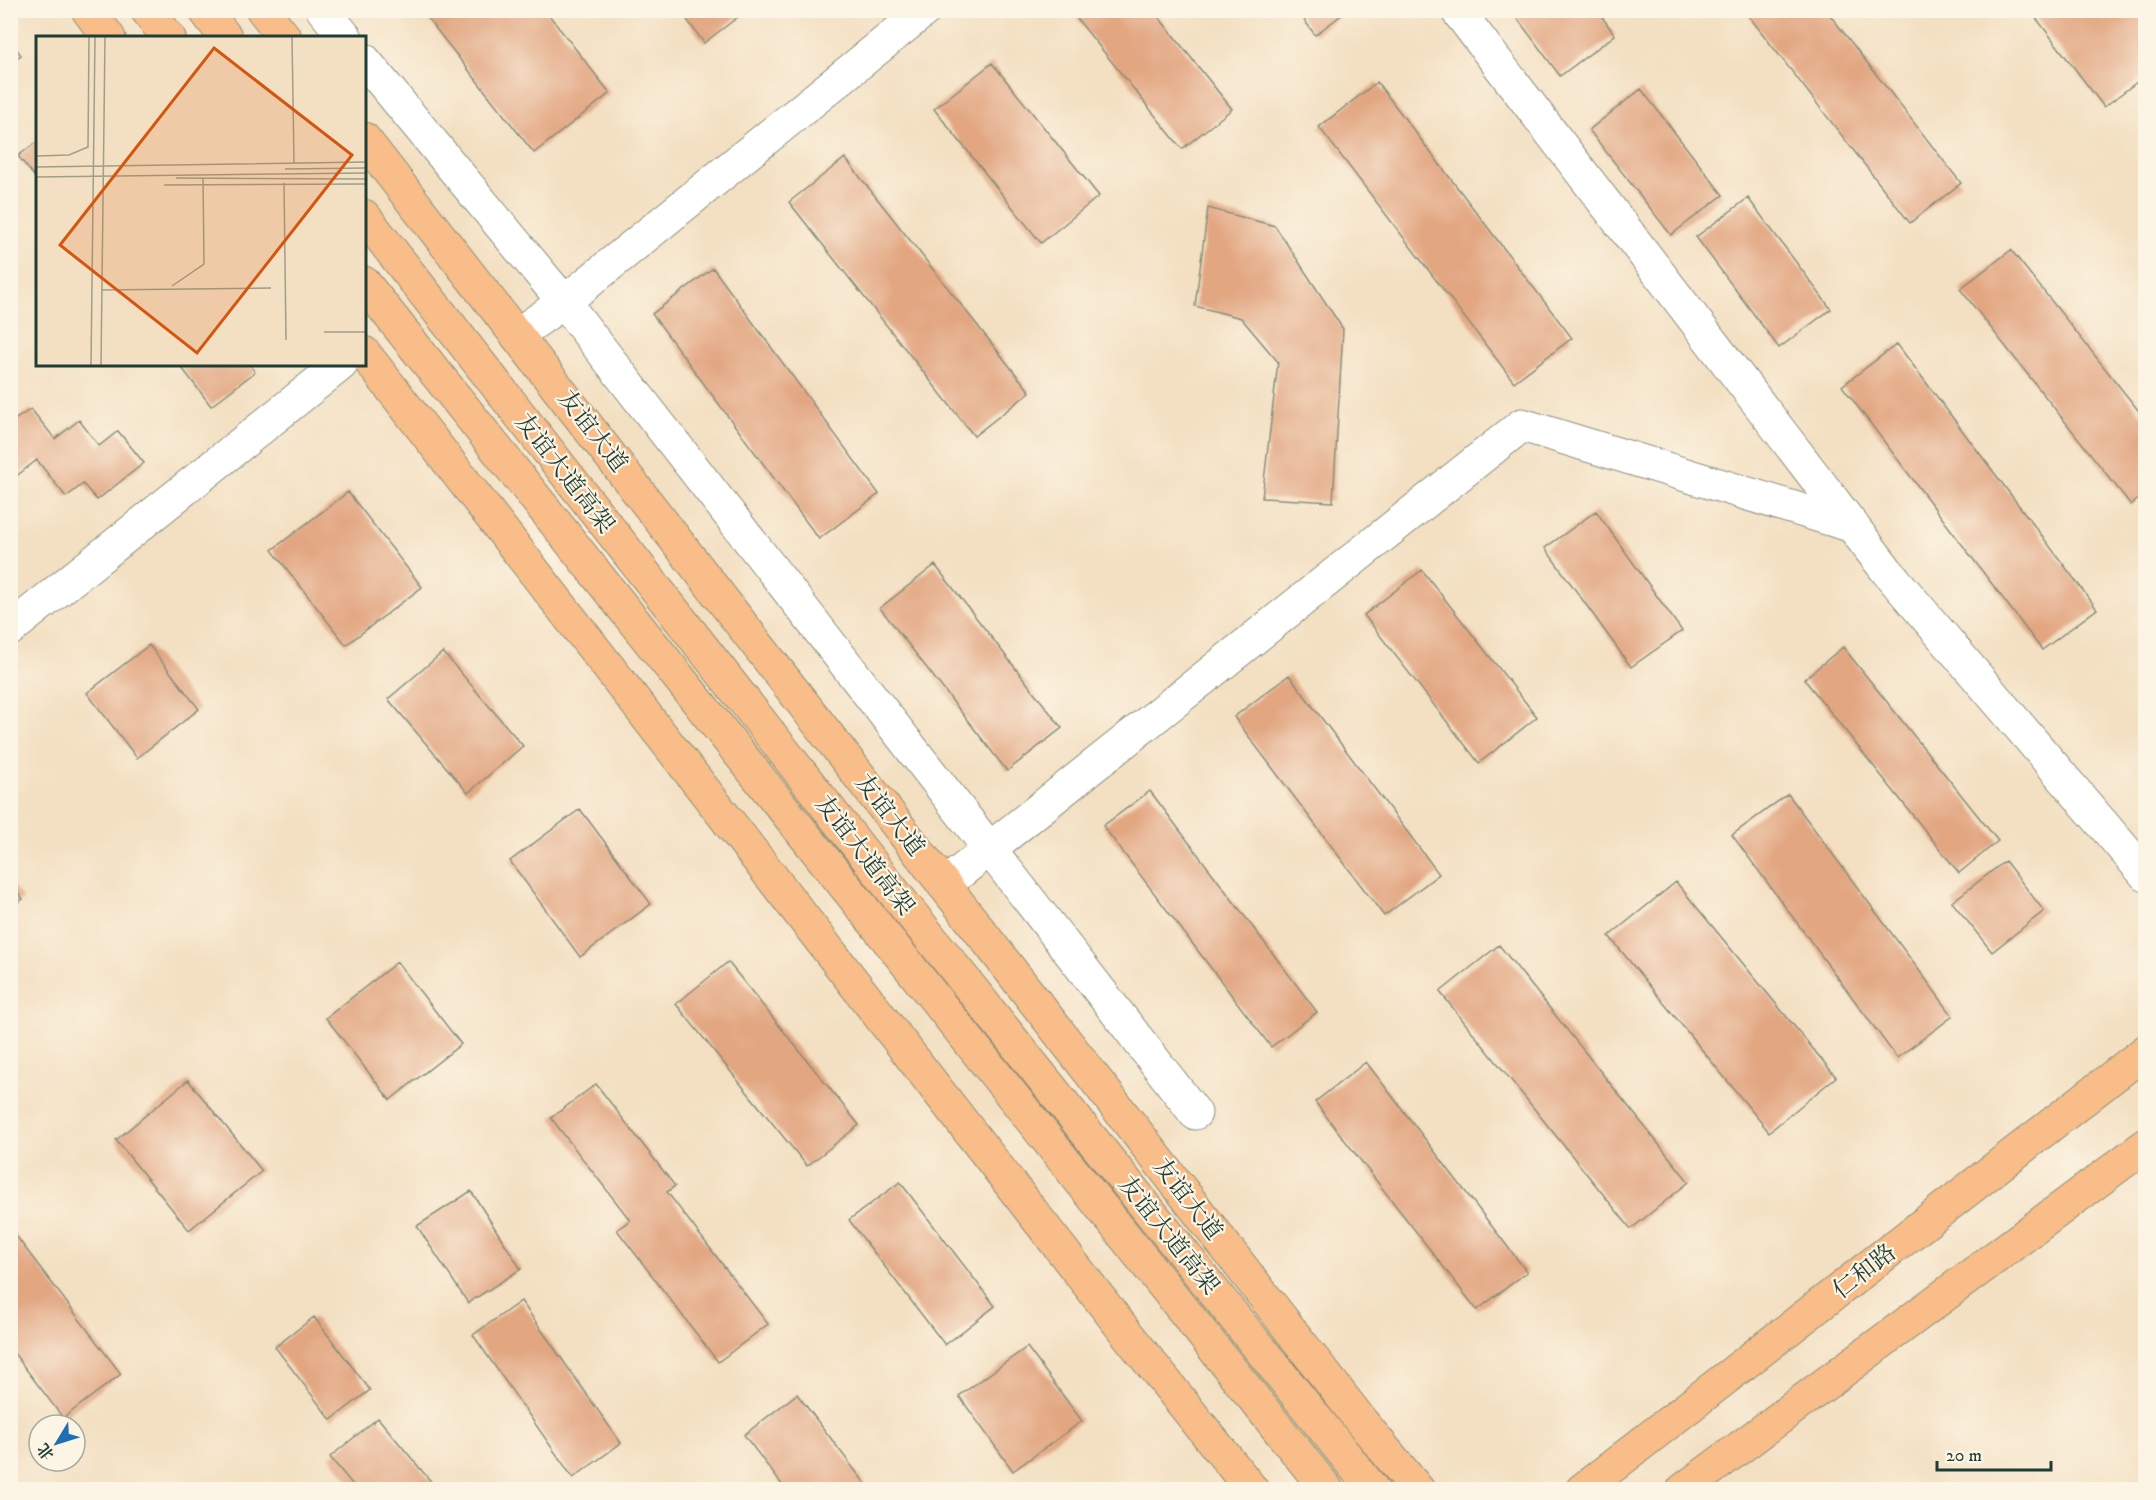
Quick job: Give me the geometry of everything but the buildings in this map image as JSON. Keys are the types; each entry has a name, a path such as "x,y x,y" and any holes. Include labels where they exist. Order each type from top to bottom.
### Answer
{"main road":[{"path":"88,10 108,36"},
{"path":"147,10 167,36"},
{"path":"205,10 224,36"},
{"path":"263,10 283,36"},
{"name":"友谊大道","path":"366,142 518,334 1360,1421 1418,1490"},
{"name":"友谊大道高架","path":"366,219 901,901 1373,1490"},
{"name":"友谊大道高架","path":"366,286 1327,1490"},
{"path":"366,356 1124,1330 1252,1490"},
{"name":"仁和路","path":"1582,1490 2145,1051"},
{"path":"1683,1490 2145,1145"}],"street":[{"path":"323,10 344,36"},
{"path":"518,334 564,302 925,10"},
{"path":"1457,10 1887,571 2145,875"},
{"path":"366,62 564,302 1196,1113"},
{"path":"10,629 339,366"},
{"path":"944,885 1522,424 1853,526"}]}
